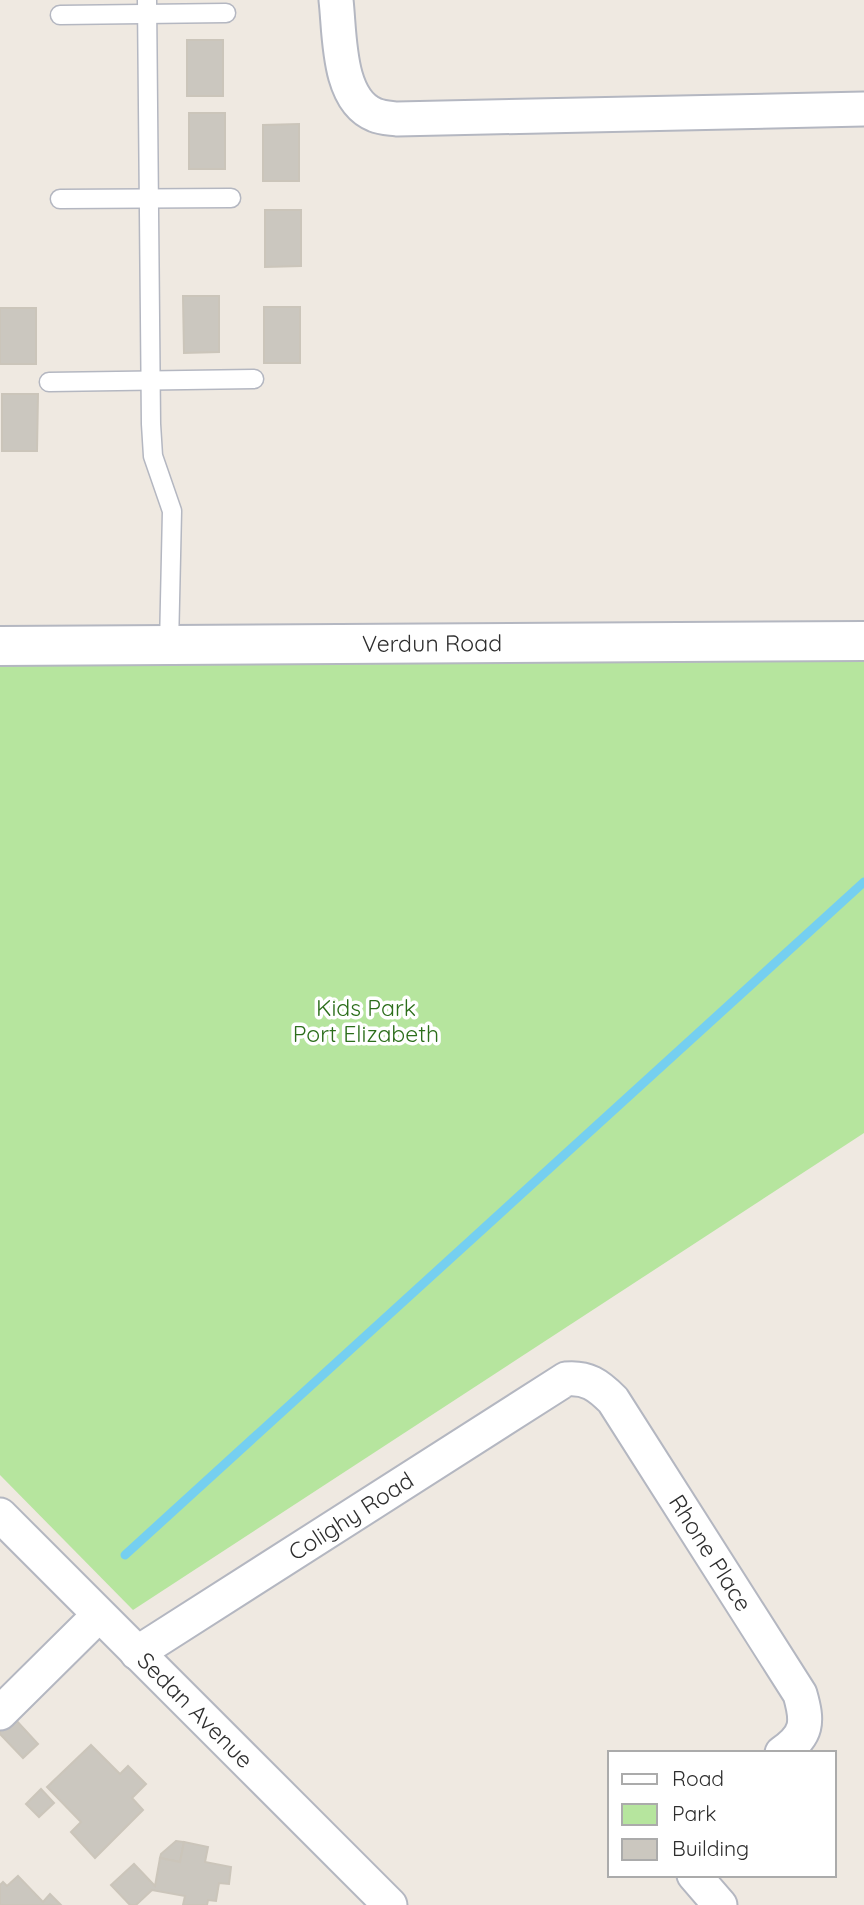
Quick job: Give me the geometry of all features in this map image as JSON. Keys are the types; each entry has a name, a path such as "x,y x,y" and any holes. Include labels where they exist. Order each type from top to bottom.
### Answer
{"street":[{"path":"336,0 347,84 359,104 384,117 397,119 864,110"},
{"name":"Verdun Road","path":"0,646 864,641"},
{"name":"Rhone Place","path":"566,1380 578,1378 589,1381 601,1388 612,1400 800,1694 805,1727 799,1739 784,1751"},
{"name":"Colighy Road","path":"137,1653 566,1380"},
{"name":"Sedan Avenue","path":"0,1515 390,1905"},
{"path":"0,1713 99,1615"},
{"path":"696,1877 720,1905"}],"lane":[{"path":"147,6 150,381 153,456 172,511 169,646"},
{"path":"60,15 147,6 226,13"},
{"path":"60,199 231,198"},
{"path":"49,382 254,379"}],"green space":[{"name":"Kids Park Port Elizabeth","path":"864,654 864,1133 133,1610 0,1475 0,657"}],"building":[{"path":"187,40 223,40 223,96 187,96"},
{"path":"189,113 225,113 225,169 189,169"},
{"path":"299,124 299,181 263,181 263,125"},
{"path":"265,210 301,210 301,266 265,267"},
{"path":"183,296 219,296 219,352 184,353"},
{"path":"264,307 300,307 300,363 264,363"},
{"path":"0,308 36,308 36,364 0,364"},
{"path":"2,394 38,394 37,451 2,451"},
{"path":"14,1718 38,1744 23,1758 0,1734"},
{"path":"91,1745 120,1774 128,1766 146,1784 132,1798 143,1810 95,1858 71,1832 81,1822 47,1787"},
{"path":"41,1789 54,1803 39,1817 26,1804"},
{"path":"176,1841 184,1842 180,1862 160,1858 161,1854"},
{"path":"184,1842 208,1847 205,1862 231,1867 229,1884 219,1883 216,1901 208,1900 207,1905 183,1905 185,1896 152,1890 136,1905 130,1905 111,1885 134,1864 155,1886 160,1858 180,1862"},
{"path":"18,1876 43,1902 50,1894 61,1905 0,1905 0,1885 3,1882 7,1886"}],"waterway":[{"path":"125,1555 864,882"}]}
